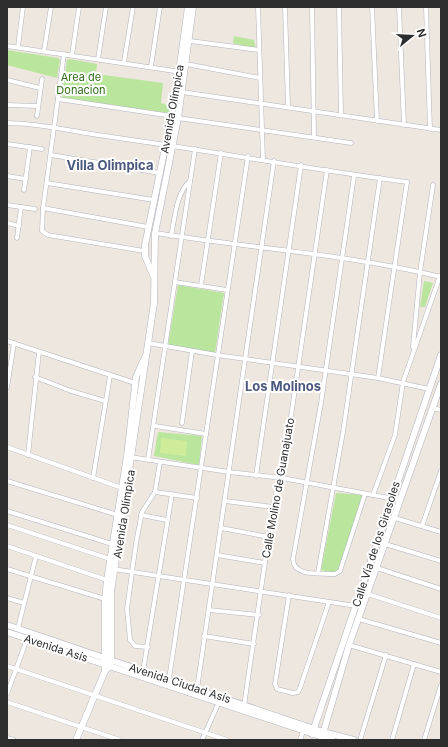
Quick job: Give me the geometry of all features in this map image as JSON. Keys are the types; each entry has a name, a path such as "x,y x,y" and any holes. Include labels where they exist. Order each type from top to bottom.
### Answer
{"street":[{"path":"18,48 24,7"},
{"path":"44,51 51,7"},
{"path":"72,55 79,7"},
{"path":"98,58 106,7"},
{"path":"124,62 133,7"},
{"path":"151,66 160,7"},
{"name":"Avenida Olímpica","path":"76,740 107,664 112,569 154,303 155,233 182,72 188,7"},
{"name":"Avenida Olímpica","path":"175,117 182,92 182,72 186,64 190,41 193,7"},
{"path":"258,7 263,159"},
{"path":"284,7 288,108"},
{"path":"312,7 314,137"},
{"path":"339,7 341,116"},
{"path":"372,7 377,121"},
{"path":"399,7 404,125"},
{"path":"426,7 430,129"},
{"path":"190,41 259,50"},
{"path":"7,46 98,58 182,72"},
{"path":"64,54 43,208 41,228 43,233 144,251"},
{"path":"186,64 260,78"},
{"path":"37,116 42,79"},
{"path":"7,80 40,88"},
{"path":"182,92 441,130"},
{"path":"58,99 351,143"},
{"path":"7,105 38,106"},
{"path":"7,123 54,128 248,156 354,176 407,182 378,378"},
{"path":"7,144 42,149"},
{"name":"Avenida Olímpica","path":"155,280 144,251 160,173 170,145"},
{"path":"24,190 30,147"},
{"path":"148,460 155,426 195,149"},
{"path":"201,285 221,153"},
{"path":"51,155 160,173"},
{"path":"169,680 248,156"},
{"path":"197,689 274,161"},
{"path":"256,476 301,165"},
{"name":"Calle Molino de Guanajuato","path":"244,707 273,508 278,484 282,478 327,170"},
{"path":"7,176 26,179"},
{"path":"354,176 308,482 304,493 293,563 299,570 335,574 340,571 365,494"},
{"path":"318,573 334,487 352,374 380,178"},
{"path":"171,236 180,196 184,186 190,180"},
{"path":"47,183 154,200"},
{"path":"413,352 414,323 420,272 433,185"},
{"path":"7,205 35,209"},
{"path":"17,238 21,207"},
{"path":"43,208 148,227"},
{"path":"7,223 19,226"},
{"path":"155,233 207,242 342,258 394,266 440,276 403,382 395,435 373,495"},
{"path":"175,282 227,290"},
{"path":"7,341 135,383"},
{"path":"7,388 14,343"},
{"path":"148,343 217,355 403,382 429,389"},
{"path":"182,423 192,351"},
{"path":"28,455 35,378 39,352"},
{"name":"Avenida Olímpica","path":"107,664 105,599 107,580 112,569 110,559 112,544 122,488 130,457 135,383 140,364 146,355"},
{"name":"Calle Vía de los Girasoles","path":"313,732 359,606 391,498 441,355"},
{"path":"93,478 110,376"},
{"path":"35,378 105,401"},
{"name":"Calle Vía de los Girasoles","path":"322,736 358,619 359,606 368,594 441,384"},
{"path":"433,408 441,410"},
{"path":"155,426 206,434"},
{"path":"7,448 122,488"},
{"path":"130,457 256,476 308,482 400,500"},
{"path":"148,648 135,646 128,638 127,609 141,515 155,492 160,462"},
{"path":"422,526 441,471"},
{"path":"7,481 118,515"},
{"path":"155,492 197,498"},
{"path":"143,671 148,648 172,494"},
{"path":"225,501 273,508"},
{"path":"7,511 112,544"},
{"path":"141,515 167,520"},
{"path":"395,518 441,532"},
{"path":"7,525 110,559"},
{"path":"221,528 269,537"},
{"path":"385,544 441,561"},
{"path":"7,546 107,580"},
{"path":"217,555 265,563"},
{"path":"18,628 36,556"},
{"path":"377,568 441,589"},
{"path":"7,569 105,599"},
{"path":"112,569 261,590 359,606"},
{"path":"368,594 441,618"},
{"path":"289,595 275,684 279,690 293,693 298,692 300,688 329,602"},
{"path":"7,598 24,603"},
{"path":"209,610 258,615"},
{"path":"358,619 441,643"},
{"name":"Avenida Ciudad Asís","path":"7,625 18,628 107,664 219,702 244,707 303,731 313,732"},
{"name":"Avenida Asís","path":"7,632 107,664"},
{"path":"204,636 254,644"},
{"path":"7,694 27,639"},
{"path":"349,645 441,672"},
{"path":"360,740 386,655"},
{"name":"Avenida Ciudad Asís","path":"107,664 143,671 197,689 332,740"},
{"path":"392,740 414,664"},
{"path":"7,666 227,740"},
{"path":"424,740 441,685"},
{"path":"7,702 120,740"},
{"path":"202,740 219,702"},
{"path":"300,740 303,731"},
{"name":"Avenida Ciudad Asís","path":"322,736 354,740"},
{"path":"7,738 14,740"}],"green space":[{"path":"234,36 254,40 256,49 233,43"},
{"name":"Area de Donacion","path":"7,50 58,58 60,60 57,78 7,65"},
{"name":"Area de Donacion","path":"69,59 97,64 96,74 163,83 161,103 171,106 169,113 63,98 62,95 67,60"},
{"path":"424,281 433,283 425,307 420,307"},
{"path":"178,285 224,293 215,353 168,346"},
{"path":"158,432 202,436 199,465 154,456"},
{"path":"161,438 187,441 186,456 160,453"},
{"path":"336,493 363,495 337,573 321,570"}],"district":[{"name":"Villa Olimpica","path":"110,165"},
{"name":"Los Molinos","path":"283,386"}]}
